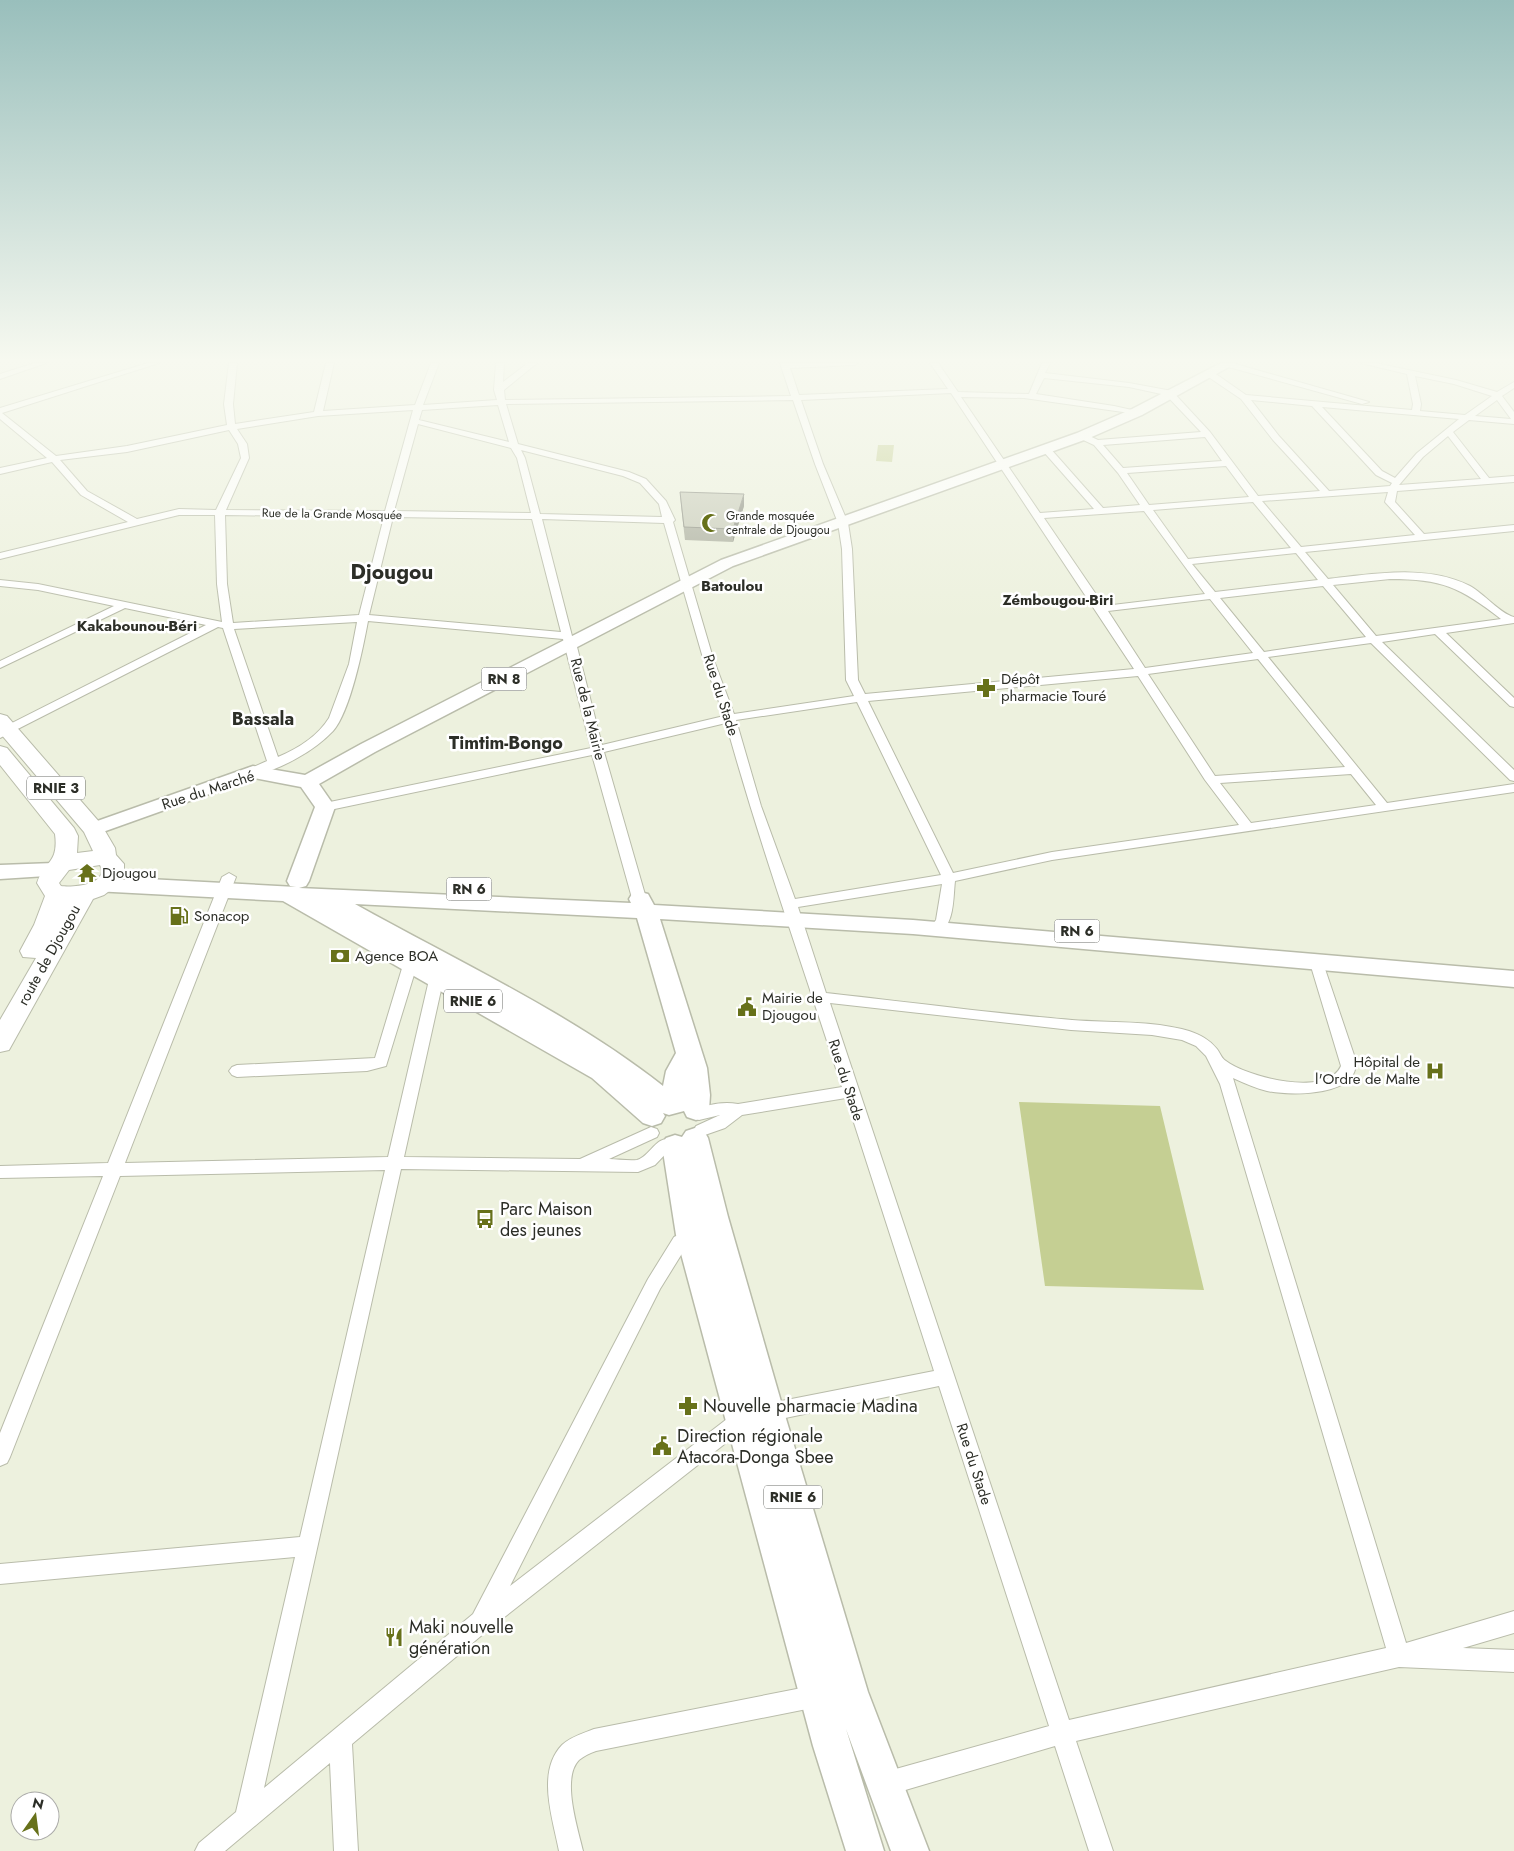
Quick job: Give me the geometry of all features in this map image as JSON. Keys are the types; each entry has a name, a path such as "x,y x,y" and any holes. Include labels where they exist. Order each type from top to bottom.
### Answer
{"highway":[{"name":"RNIE 3","path":"2,728 93,828 104,848 101,877"},
{"name":"RNIE 3","path":"0,752 66,832 68,840 55,878"},
{"path":"92,856 101,877 55,878 76,858 92,856"},
{"name":"route de Djougou","path":"0,1043 101,877"},
{"name":"route de Djougou","path":"0,1008 46,925 55,878"}],"main road":[{"name":"RN 8","path":"308,782 569,640 727,563 1045,449"},
{"name":"Rue du Marché","path":"93,828 253,772 308,782"},
{"path":"293,888 325,807 308,782"},
{"path":"0,872 55,878"},
{"name":"RNIE 6","path":"101,877 293,888 410,966 442,972"},
{"path":"0,883 55,878"},
{"name":"RN 6","path":"293,888 325,896 643,904"},
{"name":"RN 6","path":"293,888 791,911 1317,963 1514,979"},
{"name":"RNIE 6","path":"325,896 380,928 442,972 601,1072 678,1124 704,1234 754,1415 818,1696 865,1851"},
{"path":"380,928 407,899"},
{"name":"Rue de la Mairie","path":"643,904 698,1078 678,1124"},
{"name":"RN 6","path":"939,925 1514,967"},
{"name":"RNIE 6","path":"754,1415 850,1692 910,1851"}],"street":[{"path":"42,449 54,459 84,493 137,523"},
{"path":"0,471 54,459 124,449"},
{"path":"246,449 246,458 220,512 222,584 228,626 274,763"},
{"path":"253,772 297,752 314,741 329,728 336,718 354,664 370,584 407,449"},
{"name":"Rue de la Mairie","path":"516,449 521,458 597,750 643,904"},
{"name":"Rue du Stade","path":"525,449 599,467 643,481 663,503 670,520 708,658 730,718 755,806 1101,1851"},
{"path":"815,449 843,523 847,549 852,680 949,879 939,925"},
{"path":"994,449 1101,609 1211,780 1248,826"},
{"path":"1046,449 1100,510"},
{"path":"1102,449 1121,471 1185,562 1385,808"},
{"path":"1218,449 1255,499 1374,640 1514,777"},
{"path":"1286,449 1327,494"},
{"path":"1357,449 1394,486"},
{"path":"1422,538 1390,502 1389,495 1394,486 1425,449"},
{"path":"1462,449 1486,482"},
{"path":"1121,471 1228,463"},
{"path":"1038,516 1146,506 1327,494 1394,486 1514,479"},
{"name":"Rue de la Grande Mosquée","path":"0,556 179,512 536,516 670,520"},
{"path":"1185,562 1513,529"},
{"path":"1101,609 1386,576 1430,579 1461,586 1512,620"},
{"path":"0,583 38,587 214,625 228,626 364,618 569,640"},
{"path":"0,665 123,604"},
{"path":"325,807 597,750 730,718 861,698 1141,672 1512,620"},
{"path":"2,728 214,625"},
{"path":"1437,630 1514,704"},
{"path":"1211,780 1353,770"},
{"path":"791,911 1052,856 1514,788"},
{"path":"0,1457 114,1170 169,1024 226,884"},
{"path":"1220,1065 1266,1085 1286,1088 1311,1088 1332,1083 1345,1076 1349,1067 1347,1054 1317,963"},
{"path":"237,1071 367,1065 381,1062 410,966"},
{"path":"246,1818 396,1163 442,972"},
{"path":"819,997 1072,1025 1174,1033 1197,1040 1220,1065 1228,1084 1399,1656"},
{"path":"584,1163 678,1124 719,1124 738,1110 850,1092"},
{"path":"0,1172 396,1163 584,1163 638,1166 649,1161 678,1124"},
{"path":"480,1622 654,1284 676,1247 704,1234"},
{"path":"207,1851 480,1622 754,1415 945,1377"},
{"path":"0,1574 308,1546"},
{"path":"885,1784 1063,1733 1399,1656 1514,1622"},
{"path":"1399,1656 1514,1661"},
{"path":"571,1851 559,1787 560,1768 571,1752 594,1740 818,1696 850,1692"},
{"path":"340,1739 346,1851"}],"green space":[{"path":"877,449 893,449 892,462 876,461"},
{"path":"1019,1102 1160,1106 1204,1290 1045,1286"}],"building":[{"name":"Grande mosquée centrale de Djougou","path":"680,492 744,494 733,529 684,527"}],"place":[{"name":"Grande mosquée centrale de Djougou","path":"711,523"},
{"name":"Dépôt pharmacie Touré","path":"986,688"},
{"name":"Djougou","path":"87,873"},
{"name":"Sonacop","path":"179,916"},
{"name":"Agence BOA","path":"340,956"},
{"name":"Mairie de Djougou","path":"747,1007"},
{"name":"Hôpital de l'Ordre de Malte","path":"1435,1071"},
{"name":"Parc Maison des jeunes","path":"485,1219"},
{"name":"Nouvelle pharmacie Madina","path":"688,1406"},
{"name":"Direction régionale Atacora-Donga Sbee","path":"662,1446"},
{"name":"Maki nouvelle génération","path":"394,1637"}],"district":[{"name":"Djougou","path":"392,572"},
{"name":"Batoulou","path":"732,586"},
{"name":"Zémbougou-Biri","path":"1058,600"},
{"name":"Kakabounou-Béri","path":"137,626"},
{"name":"Bassala","path":"263,719"},
{"name":"Timtim-Bongo","path":"506,743"}]}
